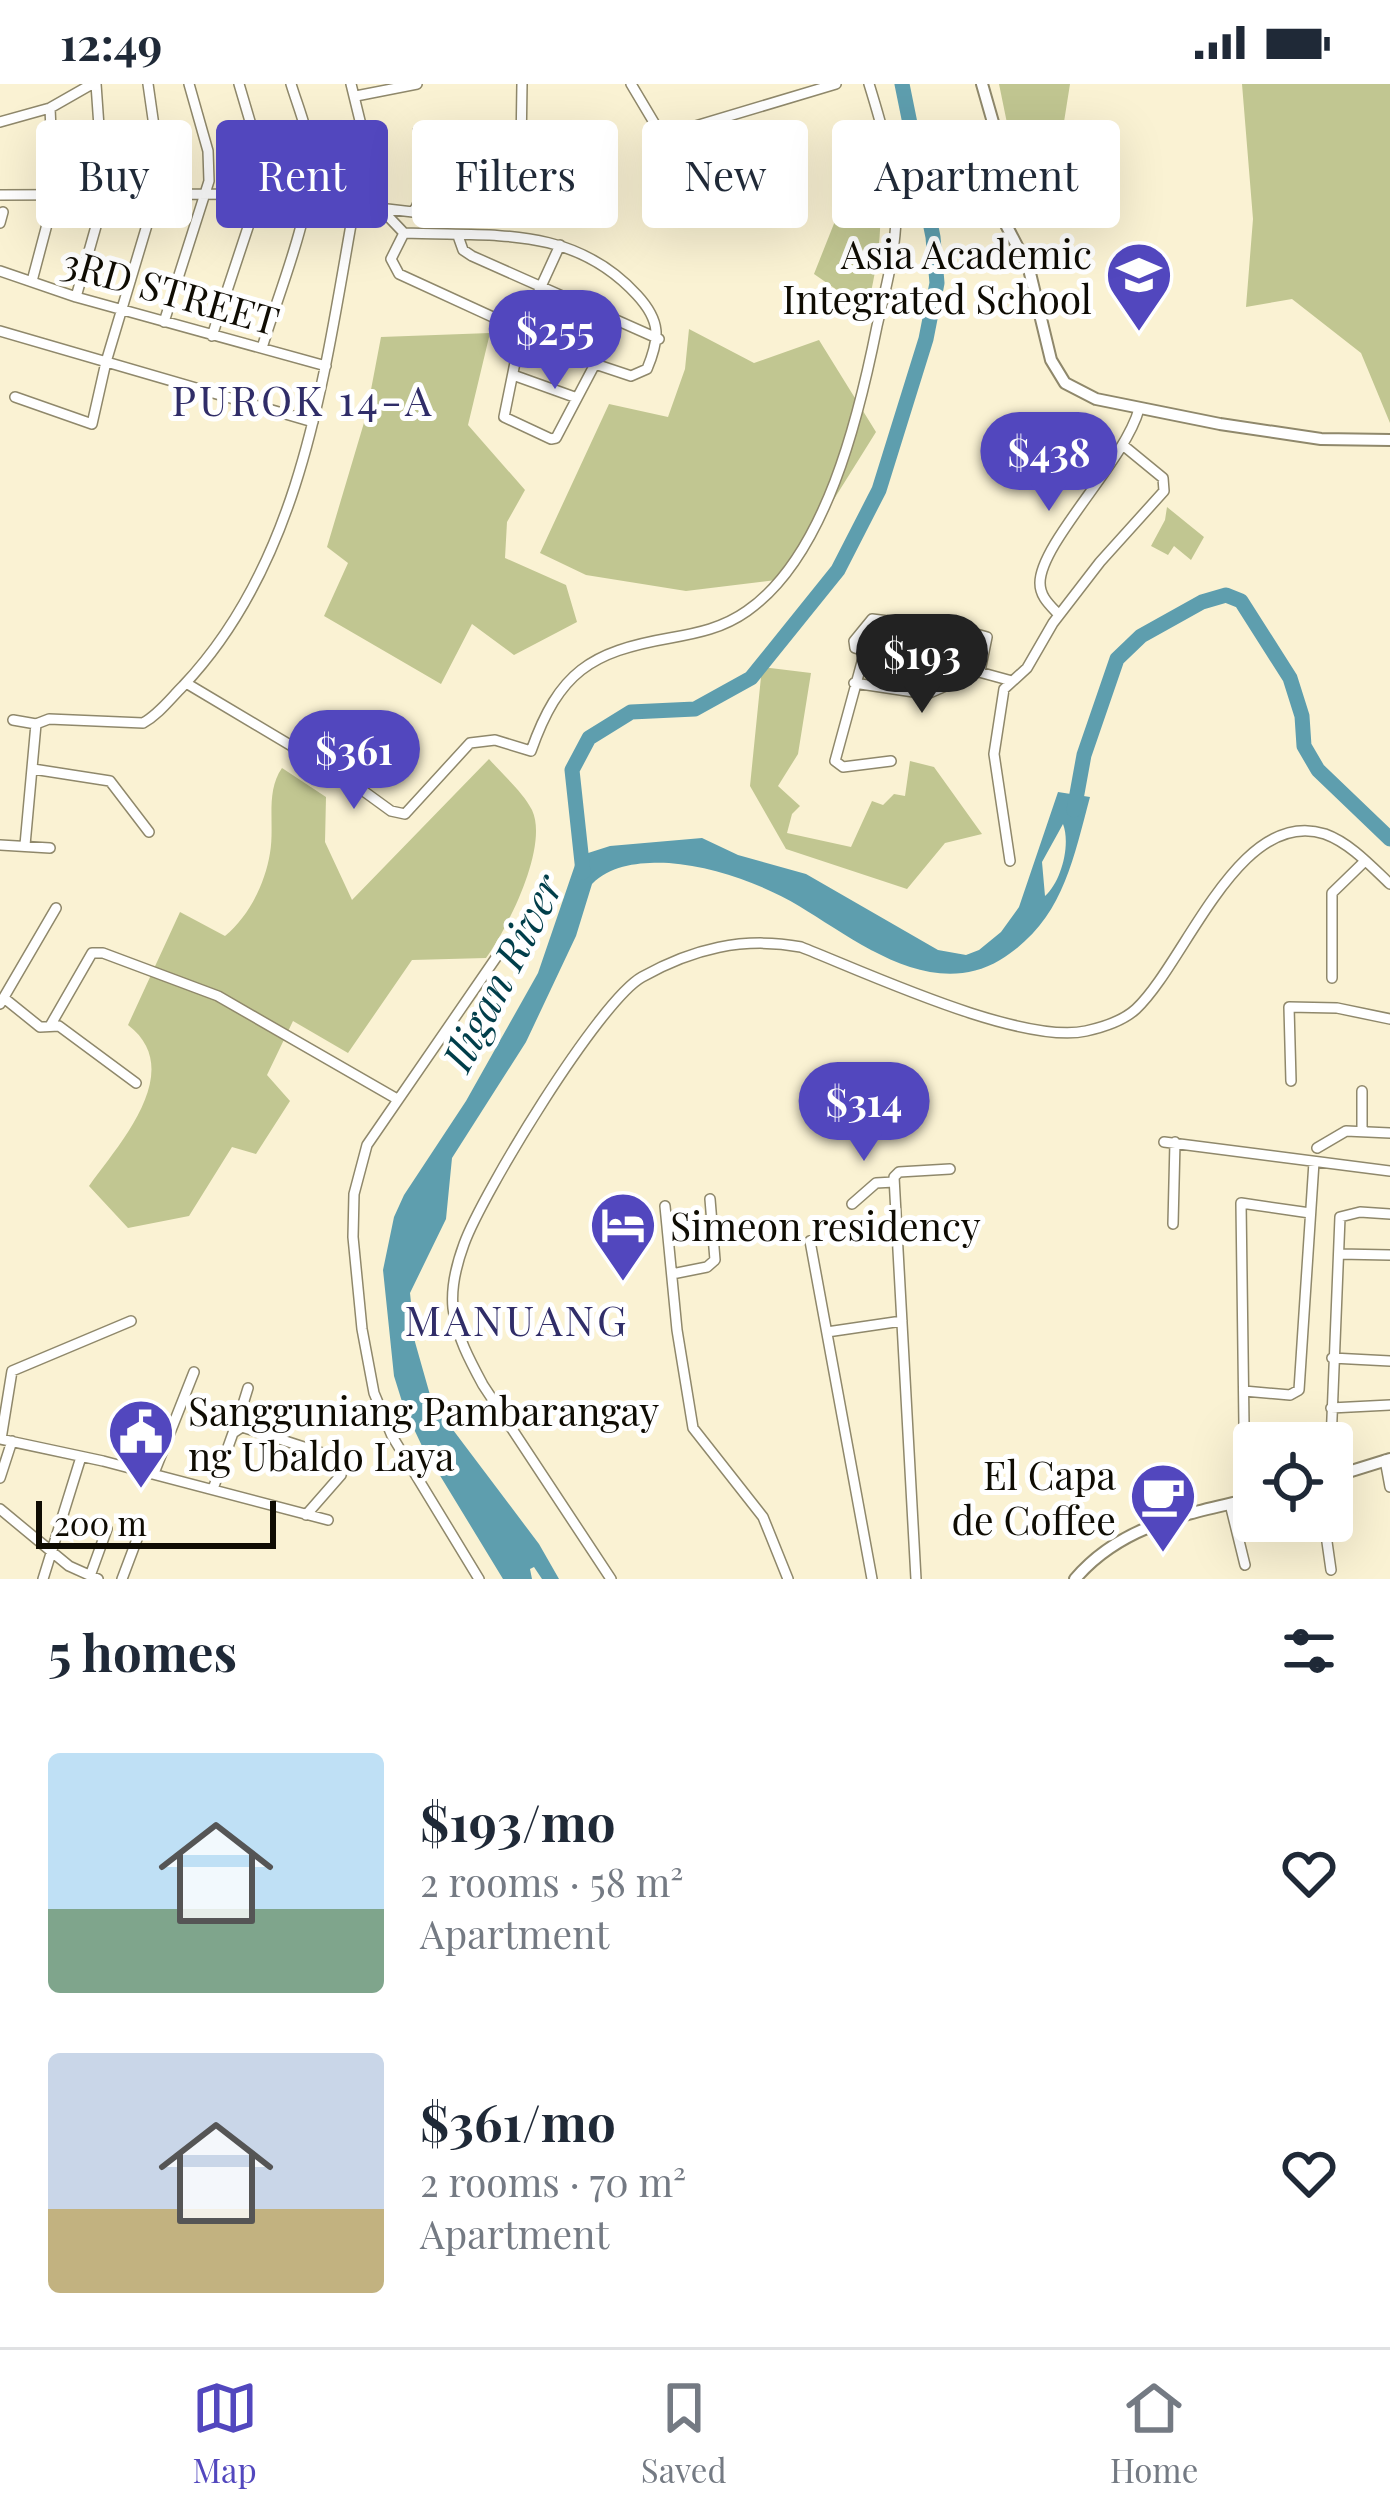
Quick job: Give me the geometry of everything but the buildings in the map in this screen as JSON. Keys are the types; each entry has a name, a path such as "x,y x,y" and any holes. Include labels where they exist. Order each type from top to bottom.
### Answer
{"main road":[{"path":"982,84 1005,164 1001,217 1029,269 1056,371 1080,394 1139,409 1321,439 1390,440"},
{"path":"1353,1470 1388,1459"},
{"path":"1075,1579 1099,1554 1142,1528 1233,1503"}],"street":[{"path":"0,122 50,108 94,84 97,120"},
{"path":"148,84 153,120"},
{"path":"164,322 207,195 208,151 189,84"},
{"path":"238,84 249,120"},
{"path":"291,84 302,120"},
{"path":"351,84 360,120"},
{"path":"356,96 417,84"},
{"path":"521,120 522,84"},
{"path":"631,84 652,120"},
{"path":"716,120 836,84"},
{"path":"186,683 347,779 391,811 405,814 470,743 495,740 531,751 542,719 566,683 590,661 626,646 707,632 769,593 795,563 849,448 893,254 892,178 869,84"},
{"path":"50,108 51,120"},
{"path":"0,195 36,197"},
{"path":"192,195 216,195"},
{"path":"388,216 404,233 532,237 606,265 648,307 659,339 647,369 639,376 595,364 394,271 392,259 404,233"},
{"path":"32,280 47,228"},
{"path":"76,297 96,228"},
{"path":"15,397 92,424 147,228"},
{"path":"212,336 248,228"},
{"path":"262,348 298,228"},
{"path":"13,720 143,723 210,659 244,607 314,422 350,228"},
{"path":"458,236 463,250 472,256 659,339"},
{"path":"560,244 522,328 504,417 551,439 560,434 595,364"},
{"name":"3RD STREET","path":"0,271 76,297 326,366"},
{"path":"0,331 314,422"},
{"path":"513,375 577,398"},
{"path":"1059,615 1042,592 1042,571 1124,446 1139,409"},
{"path":"1010,860 994,736 1001,698 1037,653 1059,615 1166,487 1163,478 1124,446"},
{"path":"980,671 987,637 962,630 872,619 854,641 855,648 865,652 980,671 1012,681"},
{"path":"865,652 836,765 891,760"},
{"path":"854,683 927,694 980,671"},
{"path":"25,844 36,724"},
{"path":"33,769 110,781 149,832"},
{"path":"611,1579 483,1384 469,1358 453,1306 465,1241 576,1053 621,992 640,978 706,948 782,943 1022,1029 1047,1034 1088,1031 1122,1018 1142,1002 1257,847 1282,835 1308,831 1327,835 1390,884"},
{"path":"0,845 50,848"},
{"path":"1332,978 1333,893 1365,861"},
{"path":"56,908 2,1001 40,1028 58,1026 136,1082"},
{"path":"479,1579 392,1436 374,1393 362,1329 354,1193 367,1145 502,949"},
{"path":"50,1026 79,970 92,953 103,953 218,996 397,1099"},
{"path":"1291,1081 1289,1007 1332,1007 1390,1019"},
{"path":"1362,1091 1362,1131"},
{"path":"1317,1148 1340,1133 1390,1133"},
{"path":"1173,1224 1170,1142 1390,1172"},
{"path":"1244,1391 1299,1392 1314,1162"},
{"path":"916,1579 894,1182 899,1172 950,1169"},
{"path":"852,1204 876,1183 894,1182"},
{"path":"672,1274 706,1268 715,1260 710,1199"},
{"path":"1245,1422 1241,1203 1310,1213"},
{"path":"665,1206 682,1375 693,1428 763,1517 788,1579"},
{"path":"1331,1422 1340,1216 1390,1214"},
{"path":"810,1241 872,1579"},
{"path":"1339,1254 1390,1256"},
{"path":"827,1332 902,1321"},
{"path":"0,1478 12,1371 131,1322"},
{"path":"1332,1358 1390,1360"},
{"path":"154,1473 194,1372"},
{"path":"213,1489 248,1388"},
{"path":"1331,1408 1390,1405"},
{"path":"235,1430 242,1426 344,1460 341,1475 306,1515"},
{"path":"4,1440 154,1473 328,1520"},
{"path":"43,1579 81,1456"},
{"path":"1388,1459 1390,1487"},
{"path":"1230,1504 1244,1565"},
{"path":"0,1509 69,1566 94,1578 107,1529"},
{"path":"122,1579 142,1526"},
{"path":"1327,1542 1330,1570"}],"green space":[{"path":"999,84 1070,84 1064,120 1006,120"},
{"path":"1242,84 1390,84 1390,423 1361,353 1292,299 1246,307 1253,219"},
{"path":"832,228 880,228 867,311 814,274"},
{"path":"689,329 754,363 819,340 876,432 784,579 686,591 586,575 540,553 609,404 668,417 685,369"},
{"path":"490,333 468,425 525,490 507,522 505,558 566,585 577,622 514,655 472,624 441,684 324,616 348,563 327,547 366,416 381,337"},
{"path":"1167,507 1204,537 1191,560 1174,546 1168,555 1151,546"},
{"path":"762,667 811,673 798,754 778,786 800,806 792,814 787,833 851,847 872,801 883,805 894,794 905,796 910,761 934,767 982,834 945,843 907,889 786,849 750,786"},
{"path":"489,759 528,803 536,825 524,886 486,958 412,960 348,1053 293,1021 267,1075 290,1101 256,1154 232,1147 189,1216 128,1228 89,1186 131,1128 150,1084 145,1043 128,1025 180,912 225,936 248,909 268,865 272,798 282,768 326,797 325,842 352,900"}],"water":[{"path":"1058,792 1090,797 1070,868 1051,909 1021,945 974,971 948,974 895,962 769,890 702,868 638,864 618,868 592,884 576,936 526,1042 452,1158 446,1219 410,1293 415,1342 432,1402 539,1544 559,1579 542,1579 534,1567 530,1569 532,1579 503,1579 404,1408 394,1376 383,1270 394,1217 404,1195 466,1101 538,973 576,862 610,846 702,838 738,855 806,874 938,950 966,955 1001,932 1019,907","holes":["1063,824 1060,873 1045,896 1042,862"]}],"waterway":[{"path":"583,872 572,770 589,738 631,712 695,709 751,678 838,570 879,490 926,339 937,283 933,237 902,84"},
{"name":"Iligan River","path":"1074,810 1084,755 1117,659 1141,636 1202,602 1226,595 1241,601 1290,678 1302,716 1304,746 1318,770 1390,839"}],"place":[{"name":"Asia Academic Integrated School","path":"1139,334"},
{"name":"Simeon residency","path":"623,1284"},
{"name":"Sangguniang Pambarangay ng Ubaldo Laya","path":"141,1491"},
{"name":"El Capa de Coffee","path":"1163,1555"}],"district":[{"name":"PUROK 14-A","path":"303,399"},
{"name":"MANUANG","path":"517,1319"}]}
